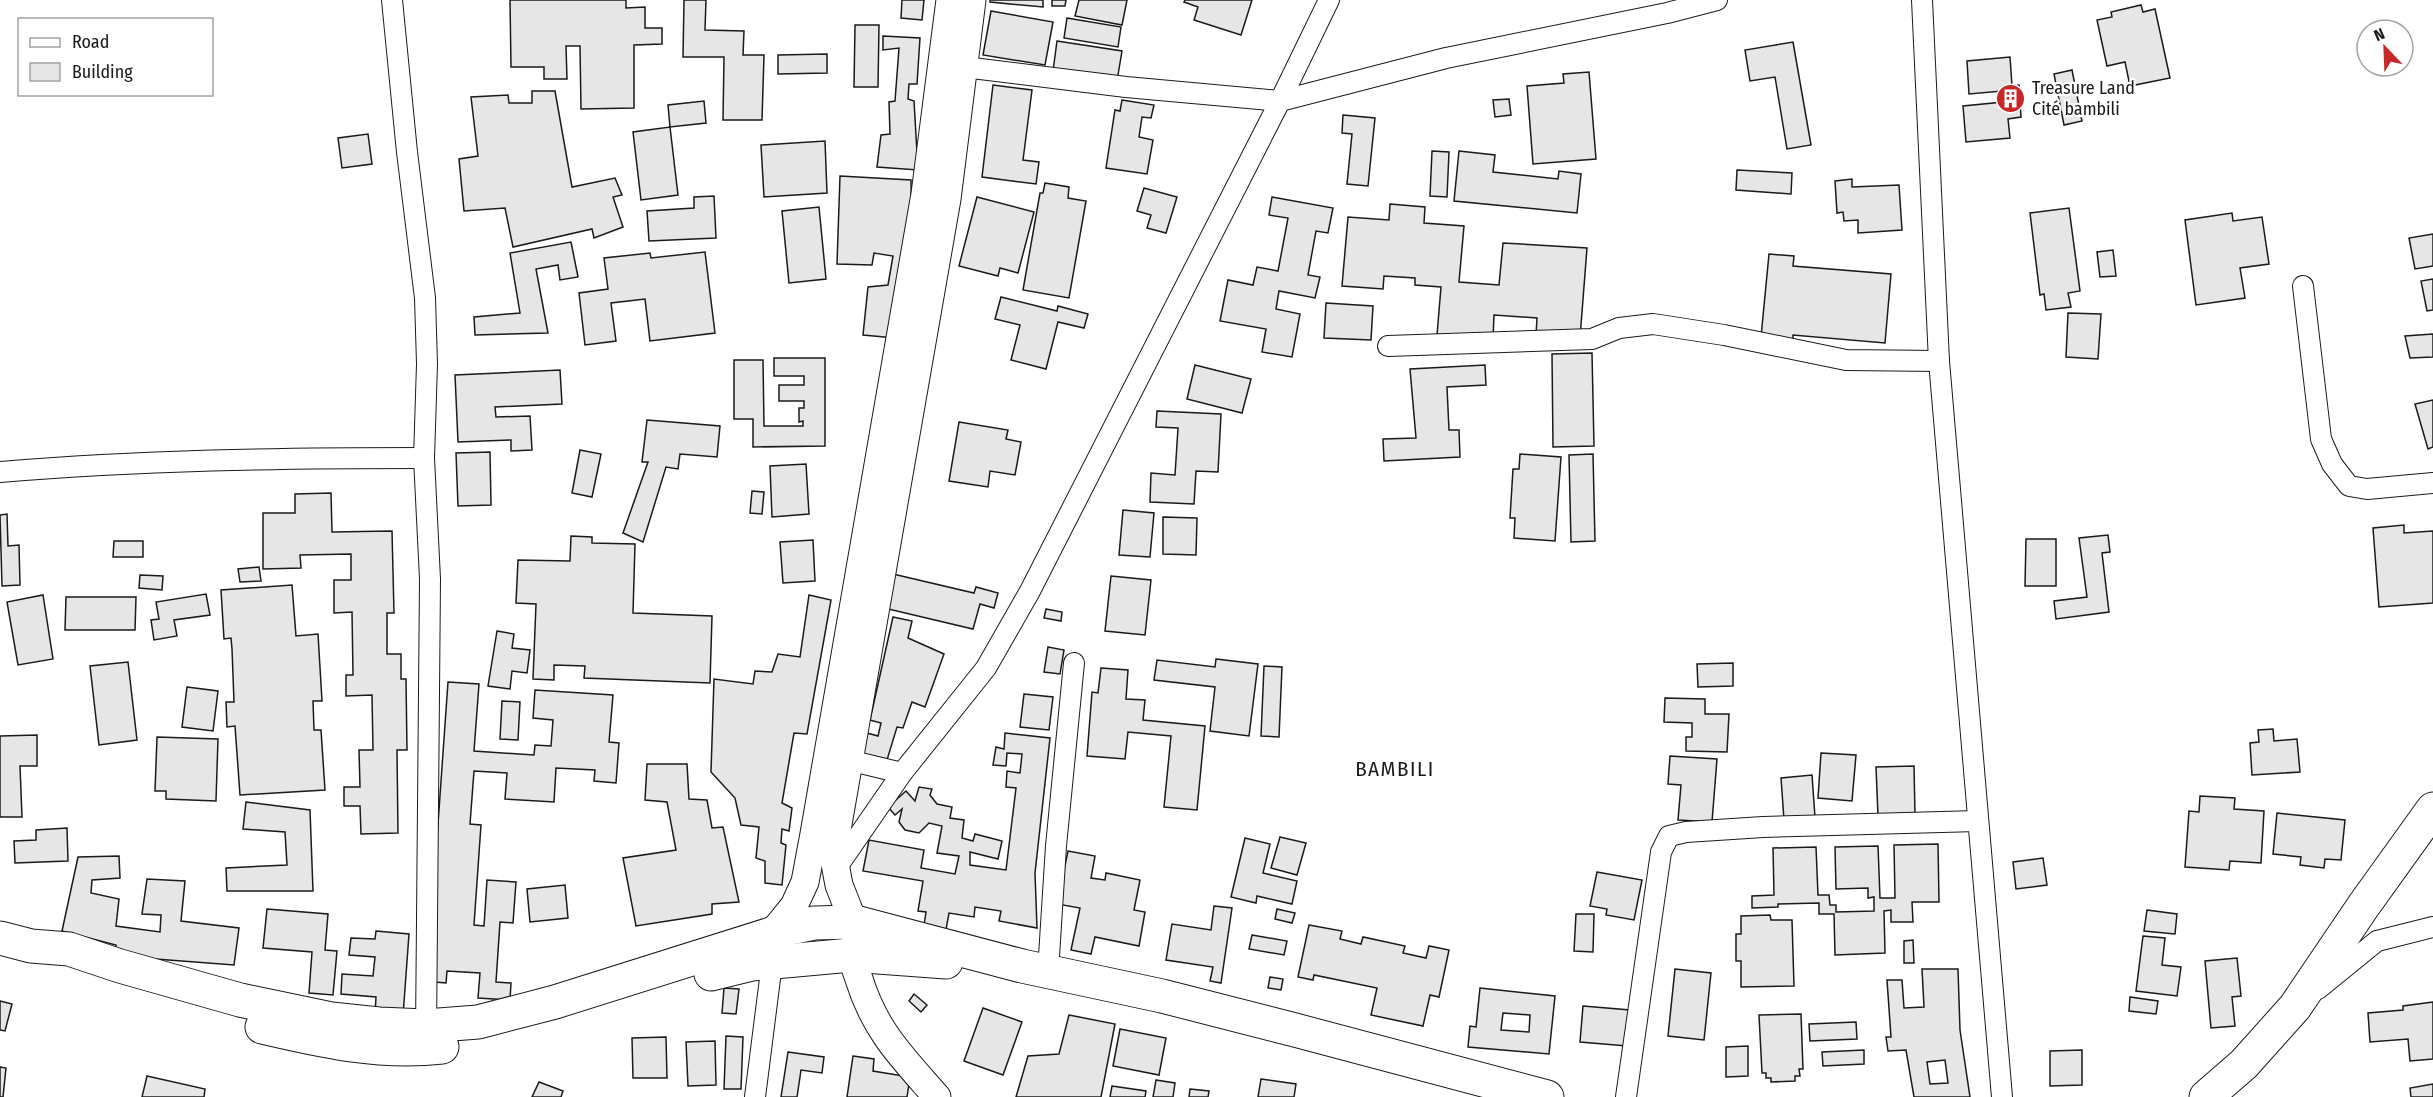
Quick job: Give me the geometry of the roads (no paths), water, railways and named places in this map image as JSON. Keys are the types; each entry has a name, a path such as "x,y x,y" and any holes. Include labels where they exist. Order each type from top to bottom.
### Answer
{"highway":[{"path":"2206,1097 2244,1064 2295,1008 2433,808"},
{"path":"772,954 814,923 855,922 1035,969 1162,996 1547,1097"},
{"path":"0,938 31,946 69,949 240,1000 320,1016 379,1024 426,1037 555,1002 664,966 772,954 851,955 1035,969"}],"street":[{"path":"392,0 406,152 425,298 427,364 424,458 430,579 426,1037"},
{"path":"755,1097 772,954 805,882 813,844 925,194 950,0"},
{"path":"938,1097 894,1048 866,1004 851,955 858,938 855,922 834,870 835,835 947,199 972,0"},
{"path":"834,870 902,773 986,668 1030,591 1280,101 1329,0"},
{"path":"963,67 1126,87 1280,101 1446,58 1666,13 1717,0"},
{"path":"1922,0 1939,361 2002,1097"},
{"path":"2303,286 2321,439 2332,464 2349,486 2367,489 2433,483"},
{"path":"1388,346 1592,339 1619,328 1653,324 1724,335 1846,360 1939,361"},
{"path":"0,472 83,465 274,458 424,458"},
{"path":"1035,969 1057,835 1074,663"},
{"path":"848,760 902,773"},
{"path":"1626,1097 1661,852 1669,836 1686,832 1763,827 1978,821"},
{"path":"2295,1008 2377,941 2433,927"}],"place":[{"name":"Treasure Land Cité bambili","path":"2011,98"}],"district":[{"name":"BAMBILI","path":"1395,769"}]}
